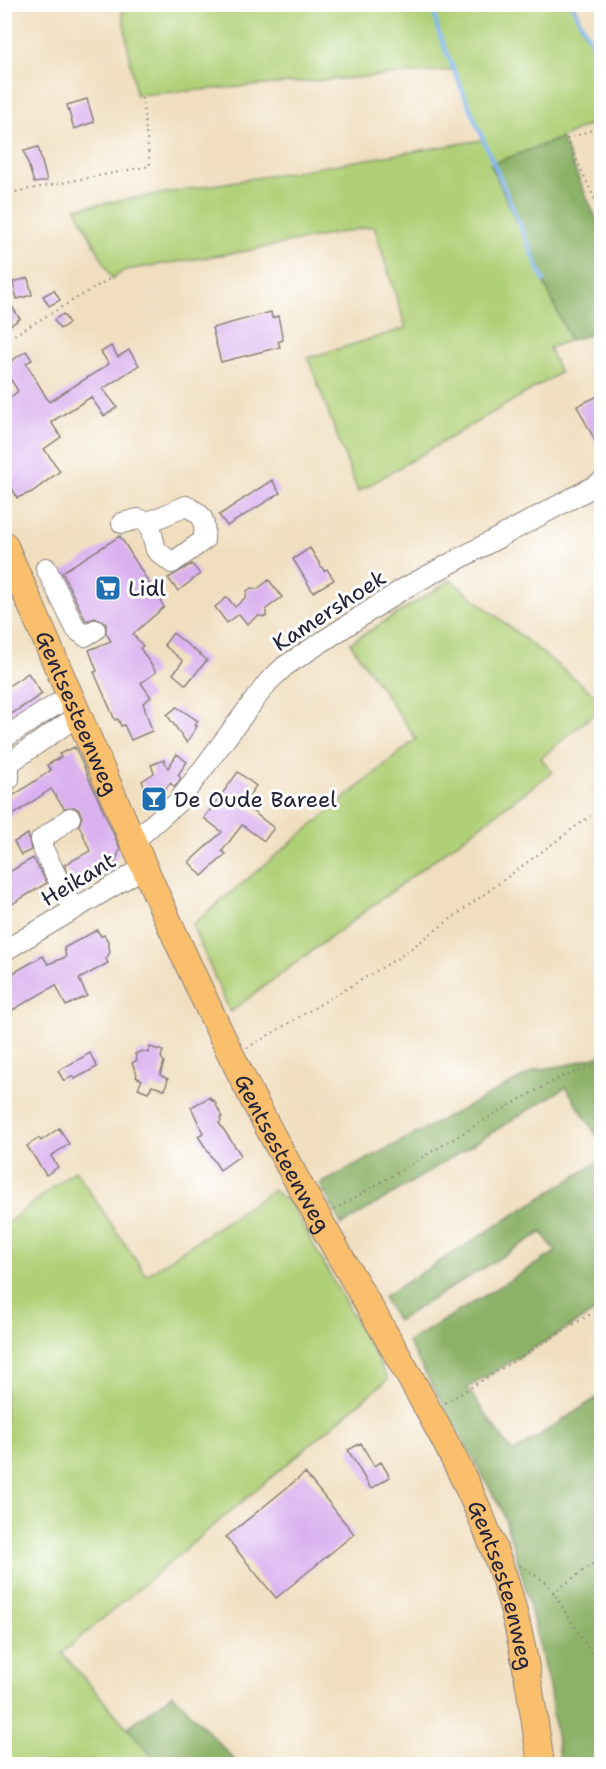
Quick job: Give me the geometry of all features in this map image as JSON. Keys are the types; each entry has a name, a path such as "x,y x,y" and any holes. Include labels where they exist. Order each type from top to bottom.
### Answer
{"main road":[{"name":"Gentsesteenweg","path":"4,544 208,1011 276,1143 470,1490 500,1565 524,1661 541,1764"}],"street":[{"name":"Kamershoek","path":"134,841 178,802 268,682 285,666 403,589 602,482"},
{"path":"122,523 138,519 149,522"},
{"path":"46,568 76,629 85,636 95,630"},
{"path":"4,738 75,705"},
{"path":"6,767 75,705"},
{"path":"70,818 41,840 42,847 73,910"},
{"name":"Heikant","path":"4,951 145,867"}],"path":[{"path":"4,194 150,166 142,97"},
{"path":"602,126 567,139 602,215"},
{"path":"4,341 111,278 113,274"},
{"path":"232,1057 398,958 590,816"},
{"path":"319,1219 510,1105 561,1077 602,1063"},
{"path":"429,1413 602,1307"},
{"path":"553,1593 602,1557"},
{"path":"500,1565 515,1562 548,1584 602,1670"}],"green space":[{"path":"121,5 574,5 601,65 601,119 561,138 491,165 570,340 549,348 560,373 358,492 308,358 406,328 374,226 246,251 125,270 112,279 76,208 482,140 454,70 136,95"},
{"path":"561,138 601,230 601,332 570,340 491,164"},
{"path":"451,580 601,700 601,708 541,758 552,772 230,1012 192,925 416,739 350,643"},
{"path":"601,1055 601,1142 566,1087 342,1225 320,1184 536,1070 567,1065"},
{"path":"601,1160 601,1308 467,1388 513,1453 601,1395 601,1764 560,1764 549,1687 524,1582 502,1510 408,1342 556,1252 542,1232 397,1321 383,1297"},
{"path":"75,1170 146,1275 273,1190 291,1205 388,1379 62,1653 159,1764 5,1764 5,1225"},
{"path":"173,1694 238,1764 159,1764 128,1727"}],"building":[{"path":"87,99 94,122 74,129 67,105"},
{"path":"38,147 47,181 34,183 24,151"},
{"path":"28,278 32,295 17,299 13,282"},
{"path":"54,290 60,300 49,306 43,296"},
{"path":"4,294 20,319 9,326 4,319"},
{"path":"271,312 272,318 278,316 283,340 278,342 280,347 221,362 212,328"},
{"path":"63,314 69,323 60,329 54,320"},
{"path":"111,346 118,357 129,350 139,365 103,389 117,407 104,416 91,397 51,422 61,437 44,449 60,471 32,492 17,498 4,471 4,403 18,391 4,366 26,351 32,360 26,363 49,402 109,364 101,352"},
{"path":"602,394 602,454 577,406"},
{"path":"272,480 280,493 227,526 219,515"},
{"path":"120,536 164,607 133,634 143,646 140,648 156,672 141,683 151,697 143,703 152,731 131,740 124,725 121,726 118,719 115,720 94,672 97,671 89,650 111,641 106,633 106,624 95,618 86,621 62,572"},
{"path":"310,548 324,571 327,569 334,580 313,592 293,559"},
{"path":"192,564 200,574 178,591 168,578"},
{"path":"269,580 282,597 266,609 266,617 258,616 247,624 239,614 227,623 215,607 227,597 235,607 246,597 247,591 251,588 257,589"},
{"path":"173,633 207,660 186,685 173,674 183,661 164,645"},
{"path":"28,673 42,694 4,719 4,689"},
{"path":"177,707 198,721 187,743 167,715"},
{"path":"75,747 120,849 113,869 76,889 64,865 90,851 79,825 82,817 79,810 74,807 64,808 51,789 4,821 4,802 51,770 47,765 61,757 59,754"},
{"path":"177,754 187,762 178,775 181,778 175,787 170,783 152,806 142,781 154,773 151,765 164,760 168,768"},
{"path":"238,772 256,786 243,804 274,828 264,841 242,825 222,851 226,854 202,876 189,862 222,832 204,818"},
{"path":"28,834 31,850 21,855 14,842"},
{"path":"33,858 47,883 4,909 4,875"},
{"path":"97,930 108,941 110,952 106,959 108,963 79,979 87,996 66,1006 56,985 4,1015 4,978 43,956 48,964 66,957 64,948"},
{"path":"150,1047 163,1051 161,1057 164,1062 160,1075 168,1079 165,1090 152,1086 148,1092 138,1088 142,1080 136,1077 132,1063 137,1060 135,1054 142,1051 148,1053"},
{"path":"90,1053 97,1067 75,1079 73,1076 64,1081 58,1071"},
{"path":"210,1097 212,1101 214,1100 222,1117 219,1123 241,1155 220,1170 198,1136 203,1133 191,1107"},
{"path":"59,1128 69,1144 51,1156 58,1167 46,1175 27,1146 39,1138 41,1141"},
{"path":"361,1443 374,1466 381,1462 390,1477 371,1489 348,1450"},
{"path":"305,1473 354,1534 276,1598 226,1537"}],"waterway":[{"path":"504,4 469,12 433,9 438,31 454,71 544,281"},
{"path":"571,4 602,63"}],"place":[{"name":"Lidl","path":"108,588"},
{"name":"De Oude Bareel","path":"154,799"}]}
